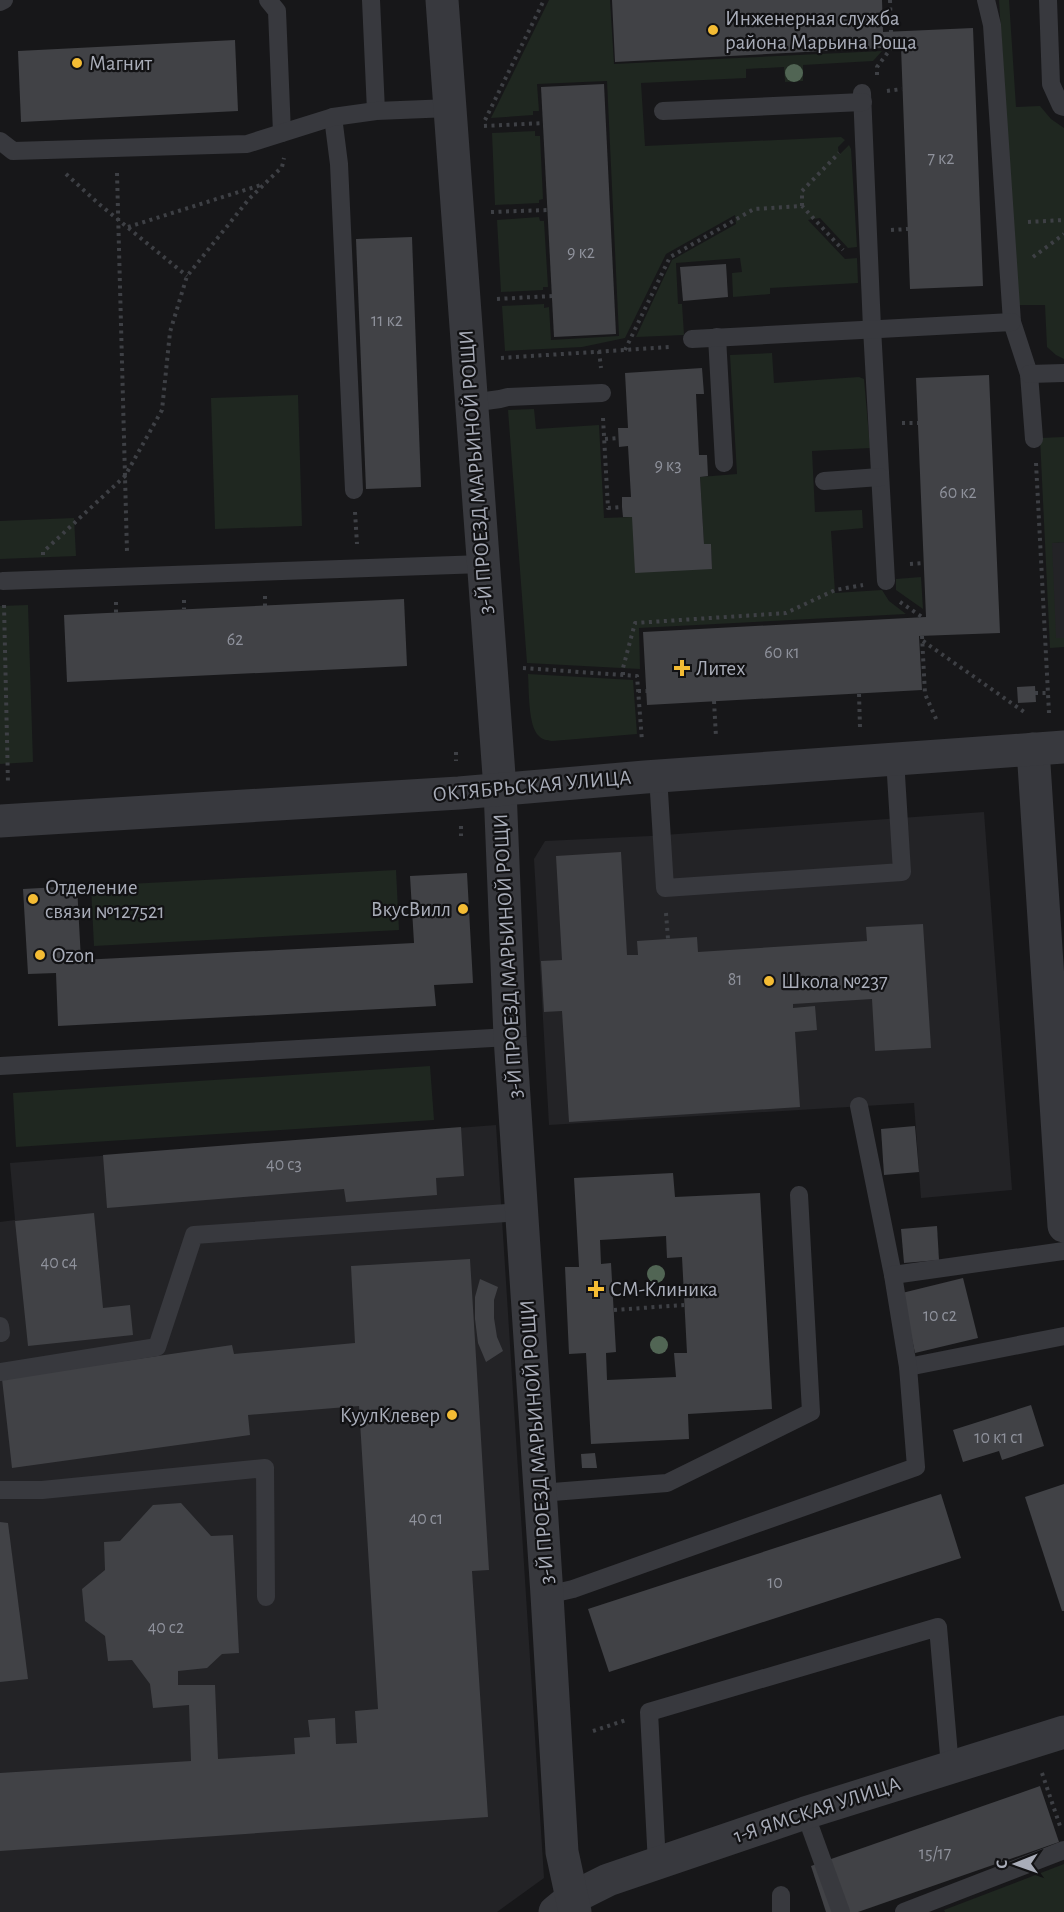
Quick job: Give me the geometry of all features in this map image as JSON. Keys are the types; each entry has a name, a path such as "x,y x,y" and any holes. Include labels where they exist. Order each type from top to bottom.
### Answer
{"street":[{"name":"3-Й ПРОЕЗД МАРЬИНОЙ РОЩИ","path":"442,0 500,789 510,1037 562,1852 568,1907"},
{"name":"ОКТЯБРЬСКАЯ УЛИЦА","path":"0,821 500,789 1049,748"},
{"path":"1049,748 1064,1226"},
{"name":"1-Я ЯМСКАЯ УЛИЦА","path":"568,1907 608,1880 805,1814 1064,1732"}],"lane":[{"path":"268,0 277,11 282,133"},
{"path":"371,0 376,111"},
{"path":"986,0 992,25 1012,322 1029,374 1034,439"},
{"path":"1048,0 1051,84 1061,106 1064,107"},
{"path":"663,111 863,97 872,328 886,581"},
{"path":"0,141 13,151 247,144 333,117 376,111 450,108"},
{"path":"333,117 339,164 354,490"},
{"path":"692,339 1012,322"},
{"path":"717,337 724,463"},
{"path":"1029,374 1064,373"},
{"path":"471,403 508,397 602,393"},
{"path":"824,481 880,477"},
{"path":"3,581 483,564"},
{"path":"658,776 665,888 902,872 895,759"},
{"path":"0,1066 510,1037"},
{"path":"547,1595 573,1589 916,1467 908,1367 893,1275 859,1106"},
{"path":"540,1493 667,1483 811,1412 799,1195"},
{"path":"0,1372 157,1347 194,1235 522,1212"},
{"path":"893,1275 1064,1251"},
{"path":"0,1326 1,1333"},
{"path":"908,1367 1064,1336"},
{"path":"0,1490 42,1490 265,1468 266,1597"},
{"path":"657,1864 649,1712 938,1627 950,1767"},
{"path":"805,1814 841,1912"},
{"path":"904,1912 1064,1850"}],"path":[{"path":"544,0 481,126 544,123"},
{"path":"890,0 891,32"},
{"path":"864,126 802,191 802,206 846,254 869,253"},
{"path":"43,552 125,476 162,410 170,332 187,276 249,199 282,167 286,153 282,133"},
{"path":"116,148 128,577"},
{"path":"40,150 187,276"},
{"path":"128,227 264,184"},
{"path":"625,350 670,257 754,209 802,206"},
{"path":"487,212 548,210"},
{"path":"1029,260 1064,234"},
{"path":"493,299 552,296"},
{"path":"497,358 684,346 692,339"},
{"path":"599,351 608,508 622,507"},
{"path":"605,439 618,438"},
{"path":"1034,439 1049,713"},
{"path":"354,490 358,569"},
{"path":"3,581 8,784"},
{"path":"623,675 635,623 786,613 834,590"},
{"path":"0,644 4,638"},
{"path":"937,721 925,694 922,638 1028,714"},
{"path":"516,667 637,676 642,741"},
{"path":"638,691 647,691"},
{"path":"1035,693 1048,693"},
{"path":"858,694 860,727"},
{"path":"714,701 716,737"},
{"path":"461,826 461,836"},
{"path":"614,1310 684,1305"},
{"path":"593,1731 649,1712"},
{"path":"1040,1767 1064,1836"}],"shaded area":[{"path":"549,0 610,0 614,64 882,51 873,61 803,65 803,81 785,82 784,67 746,69 746,78 641,83 645,146 841,137 845,140 838,147 839,155 849,145 851,149 857,247 848,248 820,218 808,220 845,259 857,258 858,283 770,288 770,294 733,297 732,273 742,272 740,258 676,263 678,304 682,304 684,335 636,337 672,260 736,224 735,215 666,254 625,338 582,347 505,351 502,306 544,304 544,308 549,307 551,340 619,336 607,81 537,84 539,111 533,111 533,115 491,118"},
{"path":"999,0 1009,0 1016,107 1040,106 1051,119 1064,128 1064,359 1047,347 1045,305 1018,305"},
{"path":"535,131 535,136 540,136 543,199 539,200 539,203 495,205 492,133"},
{"path":"539,217 540,221 544,221 548,287 543,287 543,290 501,292 497,220"},
{"path":"772,353 774,383 859,377 864,379 870,448 812,451 815,512 862,510 863,528 831,531 835,593 882,590 889,601 906,614 639,628 640,669 527,663 508,410 534,409 536,429 599,425 604,518 632,517 712,569 711,544 704,544 700,477 737,474 730,355"},
{"path":"298,395 302,526 215,529 211,398"},
{"path":"1064,437 1064,542 1052,543 1056,638 1064,638 1064,647 1050,648 1040,438"},
{"path":"74,518 76,556 0,559 0,521"},
{"path":"1064,542 1064,642 1053,643 1048,543"},
{"path":"921,577 923,609 896,590 896,579"},
{"path":"28,605 33,762 0,764 0,606"},
{"path":"528,674 633,680 637,734 545,740 535,731 533,725"},
{"name":"Школа №237","path":"984,812 1012,1190 921,1198 914,1103 549,1125 534,859 545,841 650,836"},
{"path":"396,870 399,930 94,946 91,886"},
{"path":"430,1066 434,1120 16,1147 13,1093"},
{"path":"496,1125 544,1878 497,1912 0,1912 0,1222 15,1220 10,1163"},
{"path":"1064,1864 1064,1912 945,1912 944,1910"}],"building":[{"path":"612,0 882,0 883,32 973,28 983,286 910,289 901,47 615,62"},
{"path":"235,40 238,111 21,122 18,51"},
{"path":"604,84 616,334 554,337 541,87"},
{"path":"412,237 421,487 366,489 356,239"},
{"path":"726,264 728,297 683,301 680,267"},
{"path":"702,368 704,394 696,394 699,455 707,455 708,476 700,477 704,544 711,544 712,569 635,573 632,517 623,517 622,507 622,497 631,497 628,446 619,447 618,428 628,428 625,373"},
{"path":"989,375 1000,633 919,636 922,690 647,705 643,632 926,617 916,378"},
{"path":"404,599 407,666 67,682 64,615"},
{"path":"1035,686 1036,702 1018,703 1017,687"},
{"path":"621,852 627,955 638,955 637,941 697,937 698,952 867,941 866,927 923,924 931,1048 875,1051 872,999 793,1004 793,1008 815,1006 817,1030 795,1032 800,1107 569,1122 562,1011 544,1012 541,961 562,960 556,856"},
{"path":"467,873 473,983 434,985 436,1006 58,1026 56,973 28,974 23,889 77,886 81,960 414,943 410,876"},
{"path":"915,1126 919,1172 884,1175 881,1129"},
{"path":"461,1127 464,1176 436,1178 437,1195 346,1202 344,1189 107,1208 103,1155"},
{"path":"673,1173 675,1197 760,1193 772,1409 688,1414 689,1439 591,1444 586,1353 569,1354 565,1267 579,1267 574,1178","holes":["666,1236 667,1258 682,1257 687,1353 674,1353 676,1377 607,1380 606,1353 616,1352 611,1263 601,1264 600,1240"]},
{"path":"94,1213 103,1308 130,1305 133,1335 28,1346 15,1221"},
{"path":"937,1226 939,1260 904,1263 901,1229"},
{"path":"470,1259 489,1570 472,1571 488,1817 0,1851 0,1773 191,1761 189,1705 153,1708 150,1684 132,1660 108,1661 105,1636 85,1621 82,1589 105,1570 104,1542 120,1541 153,1505 181,1503 211,1536 233,1535 239,1653 222,1654 207,1668 178,1671 178,1685 215,1685 218,1759 295,1754 294,1738 310,1737 308,1720 335,1718 336,1744 357,1743 355,1711 378,1709 359,1406 248,1415 250,1435 12,1468 2,1379 232,1345 234,1354 355,1343 351,1266"},
{"path":"963,1278 978,1338 915,1353 902,1293"},
{"path":"480,1279 498,1287 494,1300 494,1318 497,1337 503,1351 486,1362 478,1343 475,1319 475,1297"},
{"path":"1031,1405 1044,1446 1002,1460 999,1451 963,1462 953,1430"},
{"path":"595,1453 597,1468 582,1468 581,1454"},
{"path":"1064,1484 1064,1611 1062,1611 1025,1497"},
{"path":"941,1494 961,1558 609,1672 588,1609"},
{"path":"0,1522 8,1523 28,1679 0,1682"},
{"path":"1040,1786 1059,1842 858,1912 826,1912 811,1866"}],"place":[{"name":"Инженерная служба района Марьина Роща","path":"713,30"},
{"name":"Магнит","path":"77,63"},
{"name":"Литех","path":"682,668"},
{"name":"Отделение связи №127521","path":"33,899"},
{"name":"ВкусВилл","path":"463,909"},
{"name":"Ozon","path":"40,955"},
{"name":"Школа №237","path":"769,981"},
{"name":"СМ-Клиника","path":"596,1289"},
{"name":"КуулКлевер","path":"452,1415"}]}
